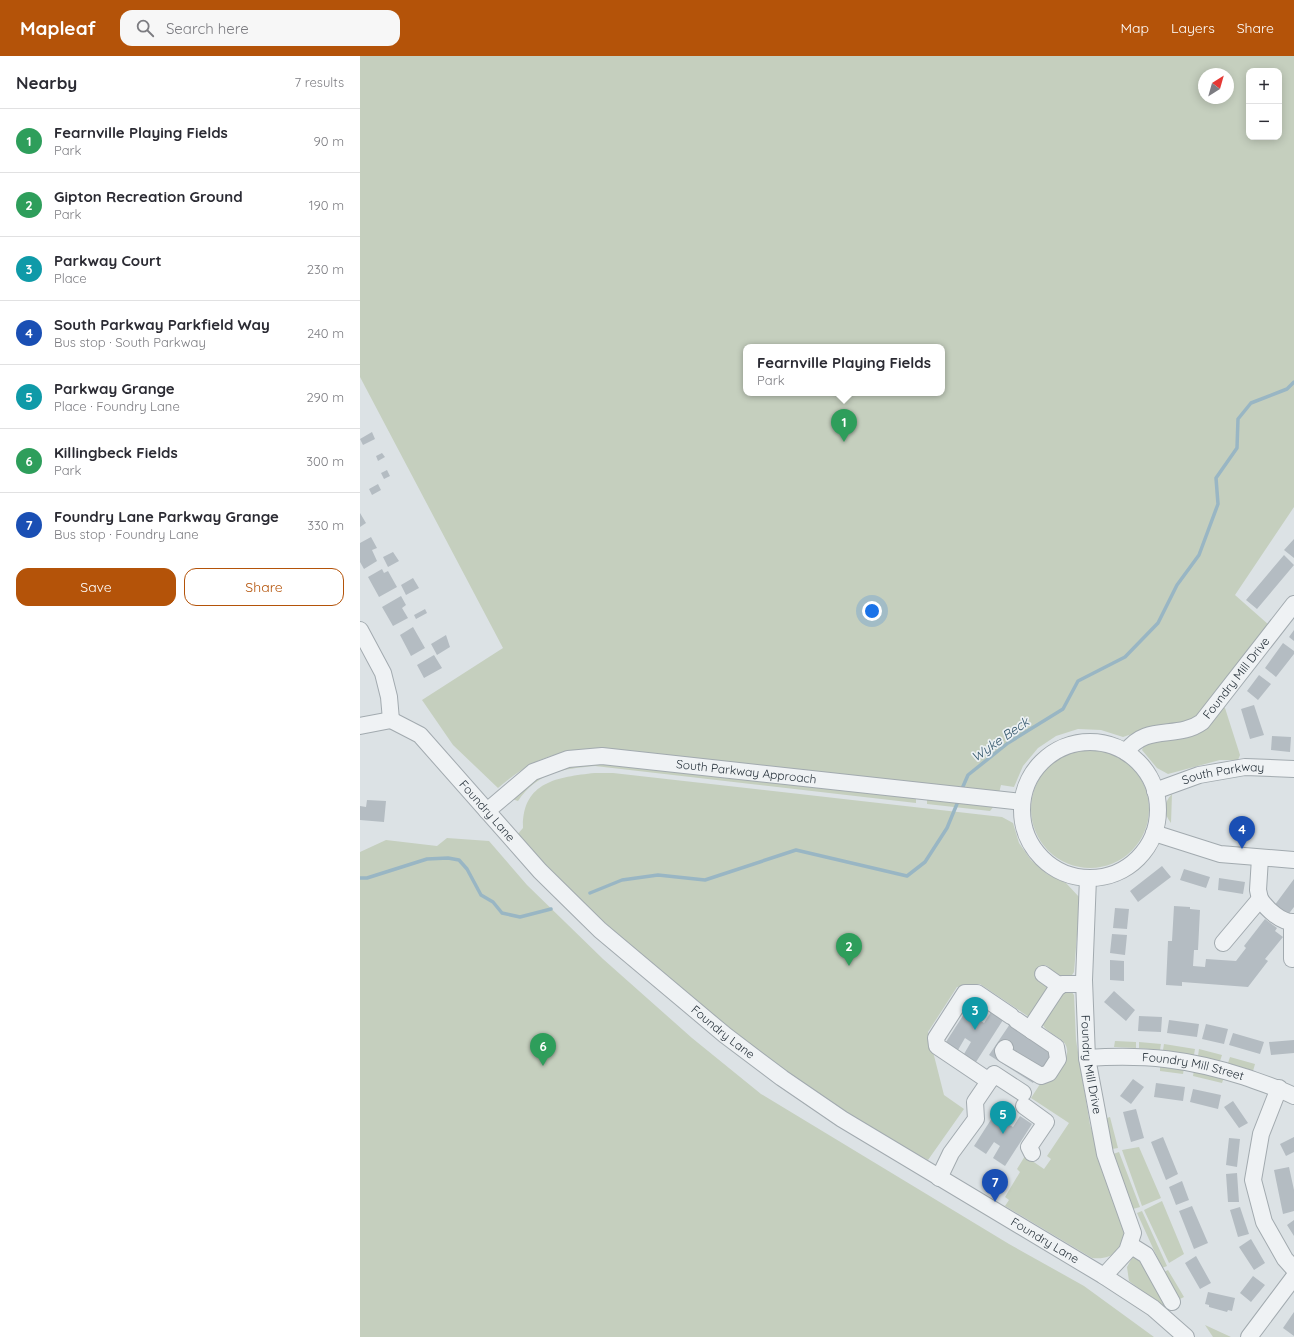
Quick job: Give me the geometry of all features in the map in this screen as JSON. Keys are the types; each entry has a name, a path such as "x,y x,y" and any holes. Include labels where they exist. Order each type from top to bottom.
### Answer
{"street":[{"name":"Foundry Mill Drive","path":"1126,752 1135,741 1148,734 1187,730 1202,722 1294,604"},
{"path":"360,630 383,673 389,698 391,720 360,726"},
{"name":"Foundry Lane","path":"391,720 420,735 540,871 600,930 725,1035 782,1078 842,1119 939,1178 1002,1213 1153,1308 1186,1337"},
{"path":"1096,742 1126,752 1147,773 1155,791 1158,813 1154,833 1144,851 1129,866 1106,876 1088,878 1066,874 1046,863 1032,845 1023,824 1022,802 1028,782 1039,764 1056,751 1075,743 1096,742"},
{"name":"South Parkway Approach","path":"487,811 533,772 568,759 602,756 1022,802"},
{"name":"South Parkway","path":"1155,791 1200,775 1245,767 1294,769"},
{"path":"1154,833 1220,854 1294,860"},
{"path":"1260,858 1258,890 1260,899 1267,908 1278,916 1293,922 1292,959"},
{"name":"Foundry Mill Drive","path":"1088,878 1084,984 1087,1058 1105,1154 1133,1233 1130,1245"},
{"path":"1223,943 1260,899"},
{"path":"1044,974 1060,986"},
{"path":"1032,1031 1032,1026 1062,984 1084,984"},
{"path":"990,1081 937,1046 936,1038 965,993 977,993 1056,1047 1058,1059 1046,1075 1038,1076 1004,1054 1003,1051 1005,1048"},
{"name":"Foundry Mill Street","path":"1087,1058 1124,1056 1178,1060 1210,1066 1280,1088 1294,1096"},
{"path":"939,1178 951,1153 976,1119 975,1102 994,1074 1046,1122 1029,1148 1032,1153"},
{"path":"1280,1088 1261,1134 1254,1180 1264,1222 1285,1259 1294,1269"},
{"path":"1104,1276 1122,1258 1130,1245 1146,1255 1172,1302"},
{"path":"1249,1337 1294,1277"}],"green space":[{"path":"360,56 1294,56 1294,507 1235,595 1269,625 1192,722 1150,728 1123,737 1101,730 1078,729 1056,736 1038,748 1023,766 1014,787 1001,785 999,793 808,770 613,749 581,750 547,757 514,775 498,788 453,745 422,700 503,648 360,377"},
{"path":"1221,708 1225,708 1240,755 1238,760 1220,760 1168,774 1157,768 1142,750 1144,745"},
{"path":"1090,750 1113,754 1132,767 1145,786 1149,809 1145,832 1132,851 1113,864 1090,868 1067,864 1048,851 1035,832 1031,809 1035,786 1048,767 1067,754"},
{"path":"595,762 916,797 916,803 595,766 561,771 552,774 542,778 534,784 518,801 512,799 521,787 559,767"},
{"path":"595,773 613,773 1002,817 1013,823 1019,843 1031,860 1047,874 1066,883 1080,898 1074,972 1070,978 1062,979 1048,970 1049,967 1045,965 1038,976 1052,987 1029,1017 980,984 957,987 928,1032 944,1095 964,1109 928,1160 872,1128 816,1092 762,1054 659,971 609,927 516,836 523,828 524,813 528,801 535,791 555,780"},
{"path":"1172,794 1171,823 1165,812 1165,808 1169,797"},
{"path":"927,798 994,806 990,811 927,804"},
{"path":"447,838 489,841 527,885 603,959 692,1038 761,1094 1009,1244 1084,1286 1154,1337 360,1337 360,852 386,840 437,846"},
{"path":"1071,991 1074,995 1076,1040 1090,1125 1125,1232 1118,1249 1111,1256 1099,1258 1092,1258 1005,1206 1009,1200 1005,1197 1020,1172 1017,1169 1025,1156 1044,1169 1051,1159 1047,1156 1069,1123 1031,1098 1042,1081 1066,1057 1066,1045 1063,1041 1045,1028 1042,1023 1061,992"},
{"path":"1115,1041 1136,1042 1136,1048 1114,1047"},
{"path":"1139,1042 1161,1044 1160,1050 1139,1048"},
{"path":"1164,1044 1195,1049 1194,1055 1163,1050"},
{"path":"1199,1049 1222,1055 1220,1061 1198,1056"},
{"path":"1230,1057 1255,1064 1253,1071 1228,1063"},
{"path":"1160,1065 1184,1068 1183,1074 1160,1071"},
{"path":"1194,1070 1224,1077 1222,1083 1193,1076"},
{"path":"1110,1117 1118,1148 1112,1149 1104,1119"},
{"path":"1139,1147 1161,1198 1142,1206 1122,1150"},
{"path":"1119,1152 1140,1207 1133,1209 1113,1154"},
{"path":"1162,1201 1184,1254 1169,1263 1144,1210"},
{"path":"1142,1211 1167,1266 1162,1268 1137,1213"},
{"path":"1133,1256 1139,1258 1165,1307 1129,1281 1127,1267"},
{"path":"1168,1270 1184,1297 1180,1299 1164,1272"},
{"path":"1205,1325 1231,1337 1213,1337"}],"building":[{"path":"372,432 375,439 363,445 360,439"},
{"path":"382,453 385,457 378,461 376,456"},
{"path":"387,470 390,476 384,479 381,473"},
{"path":"378,484 381,490 372,495 369,489"},
{"path":"360,513 366,523 360,527"},
{"path":"371,537 377,548 372,550 377,561 364,569 360,562 360,543"},
{"path":"1294,539 1294,558 1284,550"},
{"path":"393,552 399,561 388,567 383,557"},
{"path":"1284,555 1294,565 1257,609 1246,600"},
{"path":"382,569 384,573 388,571 397,587 379,597 368,577"},
{"path":"413,578 419,588 406,595 401,585"},
{"path":"401,596 406,605 402,608 408,618 393,626 382,607"},
{"path":"425,609 427,613 416,619 414,615"},
{"path":"413,627 425,648 411,656 400,635"},
{"path":"1294,630 1294,641 1289,637"},
{"path":"446,635 450,647 437,655 431,644"},
{"path":"1283,643 1294,651 1294,654 1276,677 1265,668"},
{"path":"434,655 442,668 424,678 417,665"},
{"path":"1259,675 1271,684 1258,700 1247,691"},
{"path":"1254,705 1264,735 1250,739 1241,709"},
{"path":"1272,736 1291,737 1290,752 1271,750"},
{"path":"367,800 386,801 384,822 360,820 360,806 366,807"},
{"path":"1162,866 1171,877 1138,902 1130,891"},
{"path":"1184,869 1210,877 1206,888 1180,880"},
{"path":"1219,878 1245,882 1243,894 1218,890"},
{"path":"1294,879 1294,907 1287,916 1274,906"},
{"path":"1174,906 1190,907 1190,909 1200,910 1198,950 1194,950 1193,966 1205,967 1206,959 1236,961 1246,948 1244,946 1265,919 1277,928 1275,931 1283,937 1265,959 1268,961 1248,987 1182,982 1182,986 1166,985 1168,941 1172,941"},
{"path":"1115,908 1129,909 1127,929 1113,928"},
{"path":"1112,934 1127,935 1125,955 1110,953"},
{"path":"1110,960 1124,961 1124,981 1110,980"},
{"path":"1114,991 1135,1010 1126,1021 1104,1002"},
{"path":"973,1000 985,1008 978,1019 984,1023 991,1012 1003,1020 976,1062 964,1054 971,1042 965,1038 958,1050 946,1042"},
{"path":"1139,1016 1162,1017 1161,1032 1138,1031"},
{"path":"1169,1020 1199,1024 1197,1037 1167,1033"},
{"path":"1010,1024 1053,1053 1033,1083 989,1055"},
{"path":"1206,1024 1228,1029 1224,1044 1202,1039"},
{"path":"1233,1033 1264,1042 1260,1054 1229,1045"},
{"path":"1294,1040 1294,1053 1271,1055 1269,1042"},
{"path":"1133,1079 1144,1087 1131,1104 1120,1096"},
{"path":"1156,1083 1185,1087 1183,1101 1154,1097"},
{"path":"1193,1089 1221,1095 1218,1109 1190,1102"},
{"path":"1233,1101 1248,1123 1239,1128 1224,1107"},
{"path":"1001,1104 1013,1112 1006,1123 1013,1127 1020,1116 1032,1124 1005,1166 993,1158 1000,1146 994,1142 986,1154 974,1146"},
{"path":"1136,1109 1144,1138 1131,1142 1123,1112"},
{"path":"1163,1137 1178,1174 1166,1180 1151,1142"},
{"path":"1294,1137 1294,1152 1286,1156 1280,1144"},
{"path":"1229,1138 1240,1139 1237,1167 1226,1165"},
{"path":"1289,1167 1294,1190 1294,1211 1283,1214 1274,1170"},
{"path":"1237,1173 1239,1202 1228,1202 1226,1174"},
{"path":"1182,1181 1189,1200 1176,1205 1169,1187"},
{"path":"1192,1206 1208,1243 1194,1249 1179,1211"},
{"path":"1240,1207 1249,1234 1238,1237 1230,1210"},
{"path":"1294,1220 1294,1236 1287,1225"},
{"path":"1251,1239 1265,1263 1254,1270 1239,1247"},
{"path":"1196,1256 1211,1283 1200,1289 1185,1263"},
{"path":"1253,1276 1265,1285 1251,1302 1240,1293"},
{"path":"1208,1292 1235,1298 1232,1311 1228,1310 1227,1312 1209,1307 1209,1305 1205,1304"},
{"path":"1294,1312 1294,1336 1283,1328"}],"waterway":[{"name":"Wyke Beck","path":"961,791 968,775 1008,743 1063,709 1078,681 1125,657 1158,623 1177,585 1199,555 1218,504 1216,478 1237,448 1238,419 1251,403 1287,389 1294,382"},
{"name":"Wyke Beck","path":"590,893 622,880 658,875 705,880 796,850 907,876 925,862 947,828 959,799"},
{"name":"Wyke Beck","path":"360,878 367,878 427,859 448,858 459,860 467,869 481,895 493,902 502,913 520,917 551,909"}],"place":[{"name":"Fearnville Playing Fields","path":"844,442"},
{"name":"South Parkway Parkfield Way","path":"1242,849"},
{"name":"Gipton Recreation Ground","path":"849,966"},
{"name":"Parkway Court","path":"975,1030"},
{"name":"Killingbeck Fields","path":"543,1066"},
{"name":"Parkway Grange","path":"1003,1134"},
{"name":"Foundry Lane Parkway Grange","path":"995,1202"}]}
